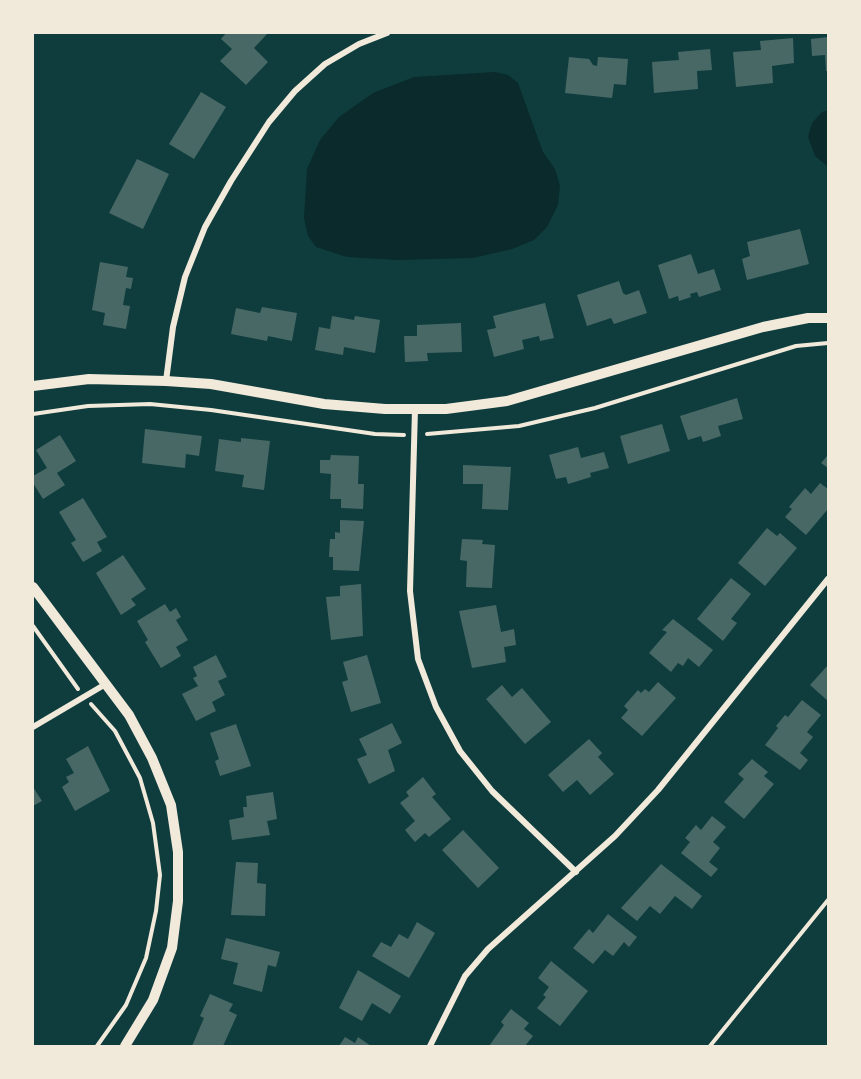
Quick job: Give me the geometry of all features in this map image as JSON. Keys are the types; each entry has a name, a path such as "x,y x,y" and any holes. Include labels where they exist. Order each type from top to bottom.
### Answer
{"street":[{"path":"166,381 173,327 185,276 205,227 231,181 270,122 296,91 325,64 359,44 387,33"},
{"path":"33,386 89,379 166,381 211,384 324,404 385,410 446,409 507,401 763,327 808,318 828,318"},
{"path":"415,409 410,591 418,659 436,707 460,751 492,791 576,872"},
{"path":"430,1046 465,976 488,949 615,836 658,790 828,579"},
{"path":"33,587 104,685 129,715 152,758 171,805 178,852 178,901 171,948 153,1000 125,1046"},
{"path":"33,726 104,685"}],"path":[{"path":"33,626 84,697 115,731 140,778 153,823 160,875 156,911 146,958 126,1005 97,1046"},
{"path":"710,1046 828,900"}],"water":[{"path":"495,72 508,75 518,83 543,152 555,169 560,186 558,205 547,227 534,240 512,249 473,258 397,260 347,257 316,247 308,236 304,218 307,169 320,140 339,117 373,93 414,77"},
{"path":"828,110 828,167 815,156 808,137 812,123 822,112"}],"building":[{"path":"226,33 268,33 254,48 268,62 246,85 220,61 232,49 221,39"},
{"path":"828,37 828,71 826,71 825,55 812,56 811,39"},
{"path":"793,38 794,63 772,66 773,83 736,87 733,52 761,50 760,41"},
{"path":"710,49 712,70 697,71 698,89 654,93 652,62 679,60 678,52"},
{"path":"569,57 589,59 593,65 597,66 598,57 628,59 626,85 614,84 612,98 565,93"},
{"path":"201,92 226,107 194,159 169,144"},
{"path":"137,159 169,174 143,229 109,213"},
{"path":"800,229 809,264 747,280 742,259 750,256 747,242"},
{"path":"691,254 698,274 714,269 721,290 699,297 697,292 679,301 678,296 669,299 658,265"},
{"path":"100,262 128,267 126,277 133,278 131,289 126,288 123,305 130,306 126,329 103,325 105,313 92,310"},
{"path":"619,281 626,295 639,290 647,313 614,324 611,318 587,326 577,295"},
{"path":"545,303 554,338 540,341 539,336 522,340 524,349 494,357 487,330 496,328 493,316"},
{"path":"262,307 297,313 292,341 268,336 267,341 231,334 236,308 260,313"},
{"path":"332,316 354,320 355,316 380,320 375,353 344,347 343,355 315,350 319,327 330,329"},
{"path":"461,323 462,352 427,353 428,361 405,362 404,336 417,336 417,325"},
{"path":"737,398 743,419 718,426 721,436 703,442 701,436 688,440 680,416"},
{"path":"662,424 670,451 628,464 620,436"},
{"path":"145,429 202,436 199,456 186,454 185,468 142,463"},
{"path":"60,435 76,461 57,473 65,485 43,499 33,483 33,476 47,468 36,450"},
{"path":"241,438 270,441 264,490 242,487 244,475 215,471 219,439 241,442"},
{"path":"578,447 581,458 604,452 609,468 590,473 591,477 568,484 566,477 556,479 549,455"},
{"path":"331,455 359,456 358,484 364,484 363,509 341,508 341,499 330,499 331,474 320,473 320,460 330,460"},
{"path":"828,455 828,468 821,463"},
{"path":"463,465 511,467 508,510 482,509 483,484 463,484"},
{"path":"820,483 828,489 828,509 806,535 785,517 792,509 789,507 805,488 811,494"},
{"path":"83,498 107,537 97,542 102,551 83,562 71,543 76,540 59,512"},
{"path":"340,520 364,521 359,571 333,570 333,557 329,557 330,539 335,539 335,532 340,533"},
{"path":"767,528 777,536 780,533 797,548 765,586 738,563"},
{"path":"462,539 483,540 482,544 495,545 492,588 466,587 467,561 460,560"},
{"path":"123,555 146,589 131,599 136,605 121,615 96,573"},
{"path":"731,578 751,594 731,619 737,623 723,641 697,619"},
{"path":"361,584 363,636 331,640 326,597 340,596 340,586"},
{"path":"165,604 170,612 176,608 181,617 176,620 188,640 176,647 181,656 161,668 145,642 148,640 137,621"},
{"path":"496,605 501,632 514,629 516,645 504,647 506,662 472,668 459,611"},
{"path":"673,619 713,650 699,667 688,658 683,666 678,663 671,672 649,653 667,632 662,630"},
{"path":"216,655 227,677 218,681 225,695 212,702 216,711 196,721 182,694 198,686 193,678 197,676 193,667"},
{"path":"367,655 381,703 351,712 342,682 348,680 343,662"},
{"path":"828,665 828,701 810,685"},
{"path":"658,682 676,698 642,736 621,718 628,710 624,706 638,690 641,693 645,689 649,692"},
{"path":"502,685 512,697 522,688 551,722 525,744 486,699"},
{"path":"802,700 821,715 807,732 813,737 800,753 808,760 800,770 765,745 785,715 788,717"},
{"path":"392,723 402,743 388,750 395,771 369,784 357,759 367,755 359,739"},
{"path":"236,724 251,766 220,776 215,761 219,759 210,733"},
{"path":"589,739 602,753 598,757 614,774 590,795 577,780 563,792 548,775"},
{"path":"88,746 110,791 75,811 62,787 69,782 66,777 74,773 66,759"},
{"path":"752,759 768,772 764,776 774,784 744,819 724,802 744,779 738,774"},
{"path":"423,777 436,794 432,797 451,819 429,837 425,833 415,842 405,830 415,821 400,803 409,796 406,792"},
{"path":"33,787 42,801 33,806"},
{"path":"273,792 277,819 267,821 270,835 232,840 229,820 244,817 243,807 247,807 246,796"},
{"path":"712,816 726,827 713,842 720,848 709,862 718,869 711,877 681,853 690,842 685,838 696,825 701,830"},
{"path":"463,830 499,868 478,888 442,850"},
{"path":"236,862 258,863 257,883 266,884 265,916 231,915"},
{"path":"661,864 702,896 692,909 675,896 660,914 650,906 637,921 621,908"},
{"path":"608,914 637,937 629,947 624,942 613,956 605,950 593,964 573,948 589,929 593,933"},
{"path":"417,922 435,933 409,978 372,956 381,942 391,947 399,934 408,939"},
{"path":"226,938 280,952 276,967 268,965 262,992 233,984 238,963 221,959"},
{"path":"551,961 588,991 560,1026 537,1008 546,997 543,995 549,987 538,978"},
{"path":"358,970 401,996 390,1014 372,1003 362,1021 339,1008"},
{"path":"210,994 233,1004 229,1011 237,1015 223,1046 192,1046 204,1018 200,1016"},
{"path":"511,1009 529,1023 524,1029 533,1036 525,1046 489,1046 504,1025 501,1022"},
{"path":"345,1037 355,1043 358,1037 371,1046 339,1046"}]}
